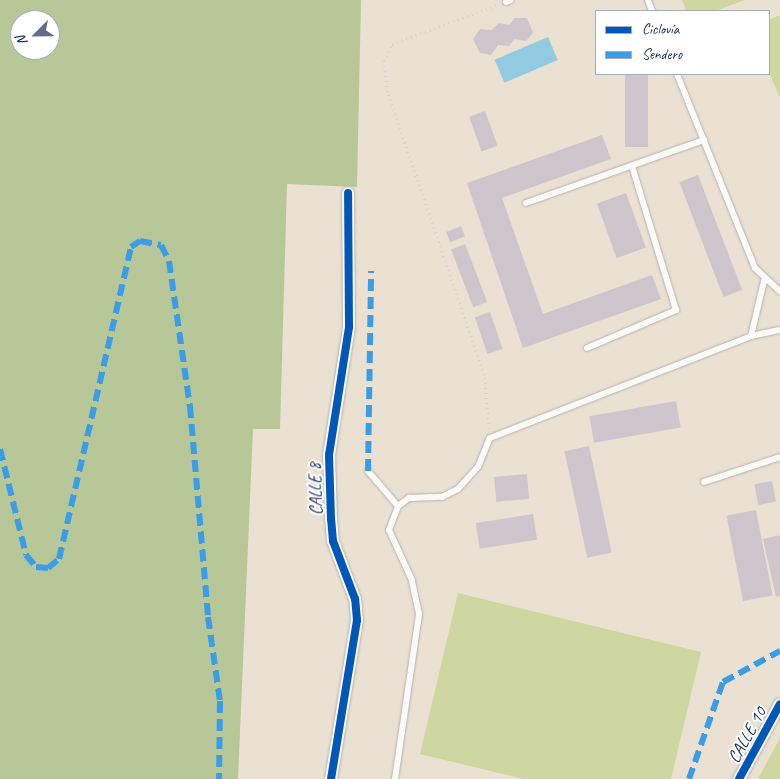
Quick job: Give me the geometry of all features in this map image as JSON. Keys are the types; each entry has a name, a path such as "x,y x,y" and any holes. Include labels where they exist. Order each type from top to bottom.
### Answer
{"street":[{"name":"CALLE 8","path":"331,779 357,620 355,598 333,541 330,501 330,446 349,327 348,193"},
{"name":"CALLE 10","path":"740,779 780,704"}],"lane":[{"path":"677,75 755,268 764,281 780,291"},
{"path":"526,203 704,140"},
{"path":"587,348 676,310 632,166"},
{"path":"752,336 764,281"},
{"path":"395,779 419,614 412,580 391,538 390,520 398,506 409,498 442,498 458,489 478,467 490,438 752,336 780,330"},
{"path":"704,482 780,456"},
{"path":"368,471 398,506"}],"path":[{"path":"490,438 484,375 387,92 384,62 392,44 509,1"}],"green space":[{"path":"0,0 361,0 357,187 287,184 280,429 253,429 238,779 0,779"},
{"path":"682,0 745,0 718,10 686,10"},
{"path":"780,15 780,98 770,74 770,20"},
{"path":"458,593 701,652 671,779 524,779 420,754"},
{"path":"780,738 780,779 758,779"}],"water":[{"path":"548,37 558,60 504,83 495,60"}],"building":[{"path":"515,18 527,18 533,33 526,41 514,39 509,46 498,45 491,55 480,53 473,39 480,29 492,30 499,23 509,25"},
{"path":"625,75 648,75 648,147 625,147"},
{"path":"485,111 498,146 482,152 469,117"},
{"path":"602,135 611,159 502,198 543,314 652,275 661,299 523,348 467,183"},
{"path":"698,175 742,290 723,297 679,182"},
{"path":"626,193 646,248 617,258 597,204"},
{"path":"461,226 465,236 450,242 446,232"},
{"path":"465,244 487,302 473,307 451,249"},
{"path":"490,312 503,349 488,354 475,317"},
{"path":"676,401 681,428 594,443 589,416"},
{"path":"589,446 612,553 587,558 565,451"},
{"path":"527,474 529,499 496,502 494,477"},
{"path":"772,481 776,502 758,505 754,484"},
{"path":"756,510 773,595 743,601 727,516"},
{"path":"533,514 537,540 480,549 476,523"},
{"path":"780,535 780,596 776,597 763,539"}],"marked path":[{"path":"0,449 26,555 36,567 48,568 59,559 131,247 140,241 161,245 169,261 190,406 208,617 220,701 219,779"},
{"path":"368,471 371,271"},
{"path":"689,779 723,682 780,651"}],"cycle path":[{"path":"331,779 357,620 355,599 333,541 329,455 349,327 348,193"},
{"path":"739,779 780,704"}]}
